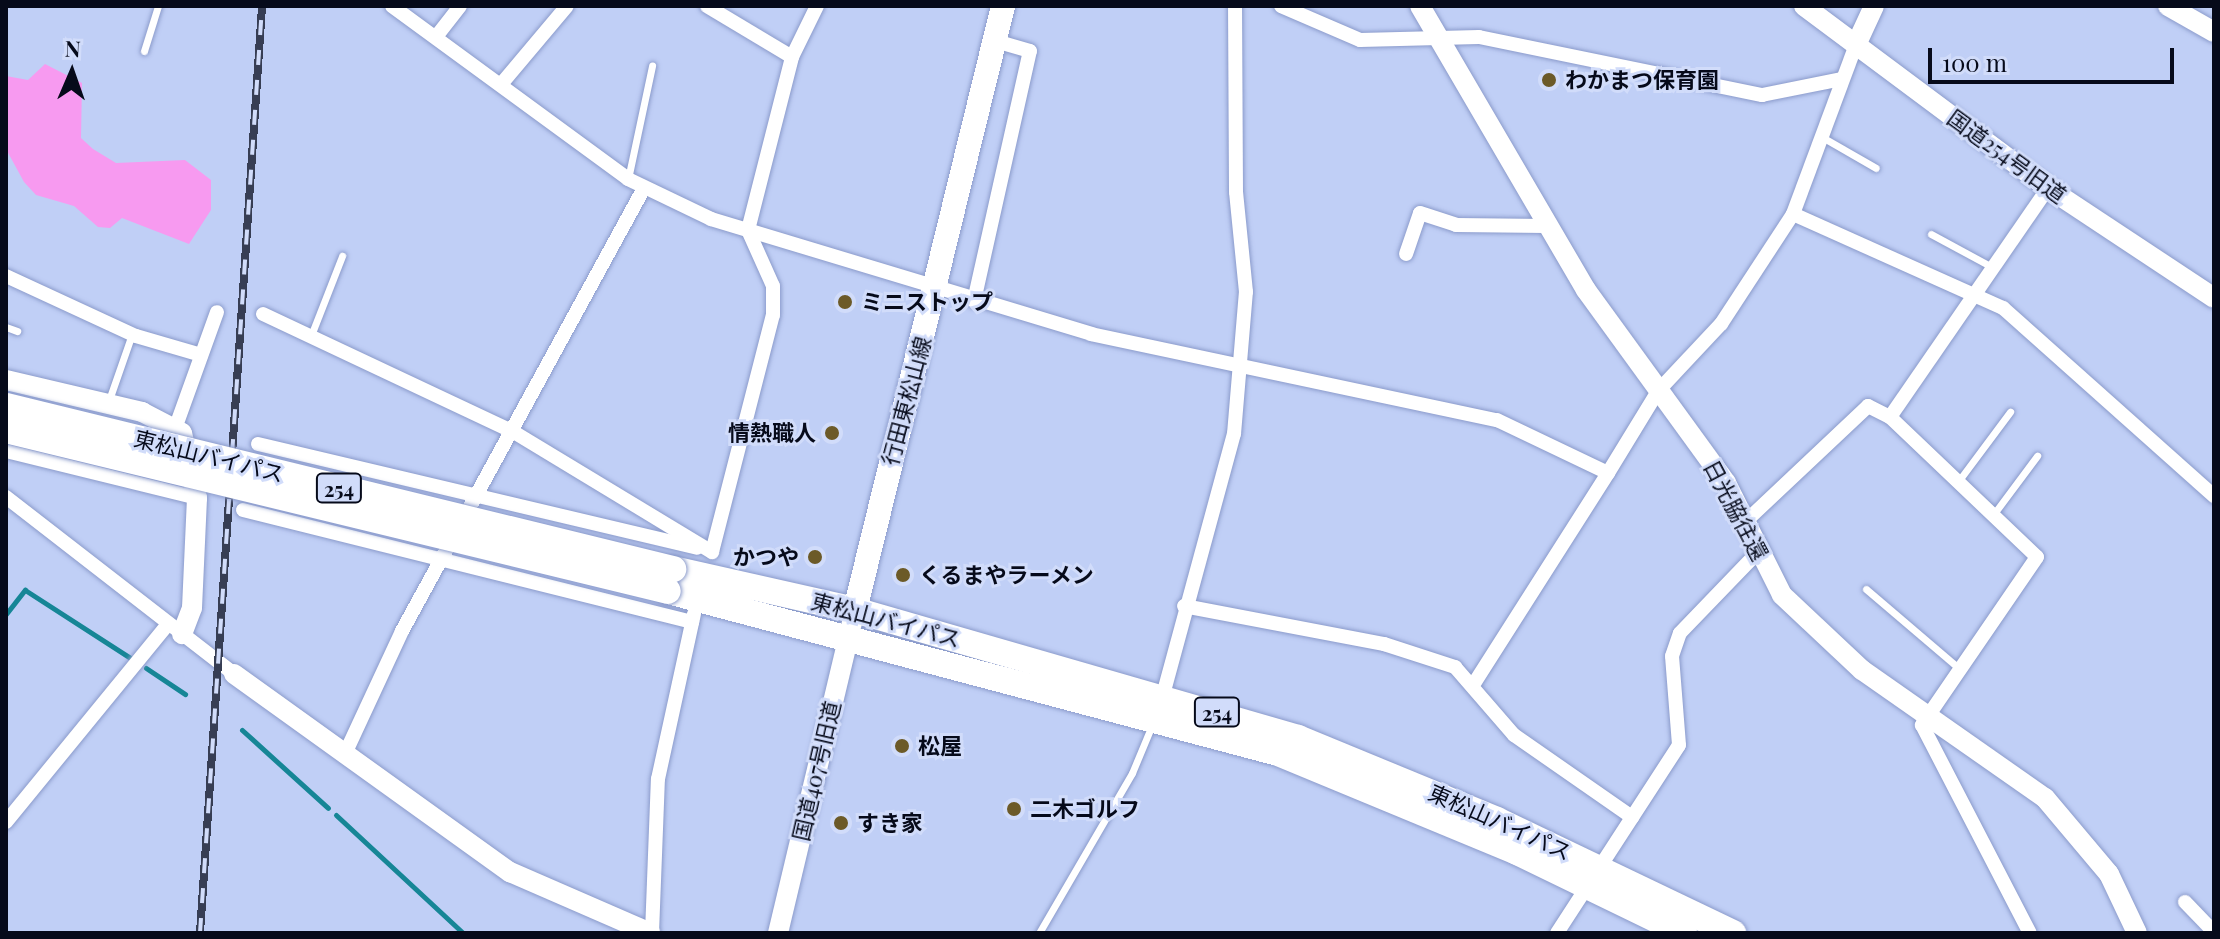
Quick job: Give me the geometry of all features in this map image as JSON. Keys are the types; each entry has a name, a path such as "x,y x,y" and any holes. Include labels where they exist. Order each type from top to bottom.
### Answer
{"highway":[{"name":"東松山バイパス","path":"6,406 671,580"},
{"name":"東松山バイパス","path":"6,430 702,587 855,610 1396,775 1592,876 1684,933"},
{"name":"東松山バイパス","path":"702,587 848,636 1159,705"},
{"name":"東松山バイパス","path":"1592,876 1733,933"}],"main road":[{"name":"行田東松山線","path":"855,610 1003,6"}],"street":[{"path":"392,6 439,33 628,179 748,230 935,290 1091,334 1236,360 1497,420 1608,473"},
{"path":"439,33 460,6"},
{"path":"503,82 567,6"},
{"path":"707,6 792,57"},
{"path":"6,497 344,756 510,872 651,933 658,779 702,587 773,315 773,286 748,230 792,57 817,6"},
{"path":"1159,705 1234,434 1236,360 1246,292 1236,192 1235,6"},
{"path":"1281,6 1360,40 1440,40 1465,36 1607,58 1762,95 1842,79"},
{"name":"日光脇往還","path":"1420,6 1546,226 1658,391 1705,450 1758,552 1813,629 1928,716 2045,798 2109,874 2137,933"},
{"name":"国道254号旧道","path":"1804,6 2048,188 2214,298"},
{"path":"1475,682 1658,391 1721,324 1793,214 1842,79 1874,6"},
{"path":"2168,6 2214,32"},
{"path":"974,301 1030,51 995,41"},
{"path":"344,756 402,631 446,561 512,431 644,188"},
{"path":"1890,417 2048,188"},
{"path":"1406,254 1420,213 1456,225 1546,226"},
{"path":"1793,214 2003,308 2214,496"},
{"path":"6,276 132,334 201,355"},
{"path":"176,426 217,312"},
{"path":"263,314 312,333 512,431 702,587"},
{"path":"6,380 108,404 176,426 191,449 197,498 192,608 6,822"},
{"path":"1745,522 1868,406 1890,417 2037,557 1922,725 2030,933"},
{"path":"258,444 477,497 702,587"},
{"path":"6,451 197,498"},
{"path":"243,510 446,561 702,587"},
{"path":"1557,933 1682,734 1672,656 1680,633 1758,552"},
{"path":"1184,606 1384,644 1455,667 1475,682 1514,735 1632,817"},
{"name":"国道407号旧道","path":"778,933 855,610"},
{"path":"2185,902 2214,932"}],"lane":[{"path":"144,51 158,6"},
{"path":"628,179 652,66"},
{"path":"1822,137 1876,168"},
{"path":"1931,234 1992,267"},
{"path":"312,333 342,256"},
{"path":"6,327 17,331"},
{"path":"108,404 132,334"},
{"path":"1957,483 2010,412"},
{"path":"1993,515 2037,456"},
{"path":"1866,589 1961,670"},
{"path":"1039,933 1132,773 1159,705"}],"shaded area":[{"path":"45,64 82,83 81,138 93,149 116,163 185,160 211,180 211,210 189,244 122,218 110,228 98,227 74,206 36,195 24,182 6,149 6,76 28,80"}],"waterway":[{"path":"6,614 25,590 132,659"},
{"path":"146,668 185,694"},
{"path":"242,730 328,808"},
{"path":"336,815 463,933"}],"railway":[{"path":"200,933 262,6"}],"place":[{"name":"わかまつ保育園","path":"1549,80"},
{"name":"ミニストップ","path":"845,302"},
{"name":"情熱職人","path":"832,433"},
{"name":"かつや","path":"815,557"},
{"name":"くるまやラーメン","path":"903,575"},
{"name":"松屋","path":"902,746"},
{"name":"二木ゴルフ","path":"1014,809"},
{"name":"すき家","path":"841,823"}]}
